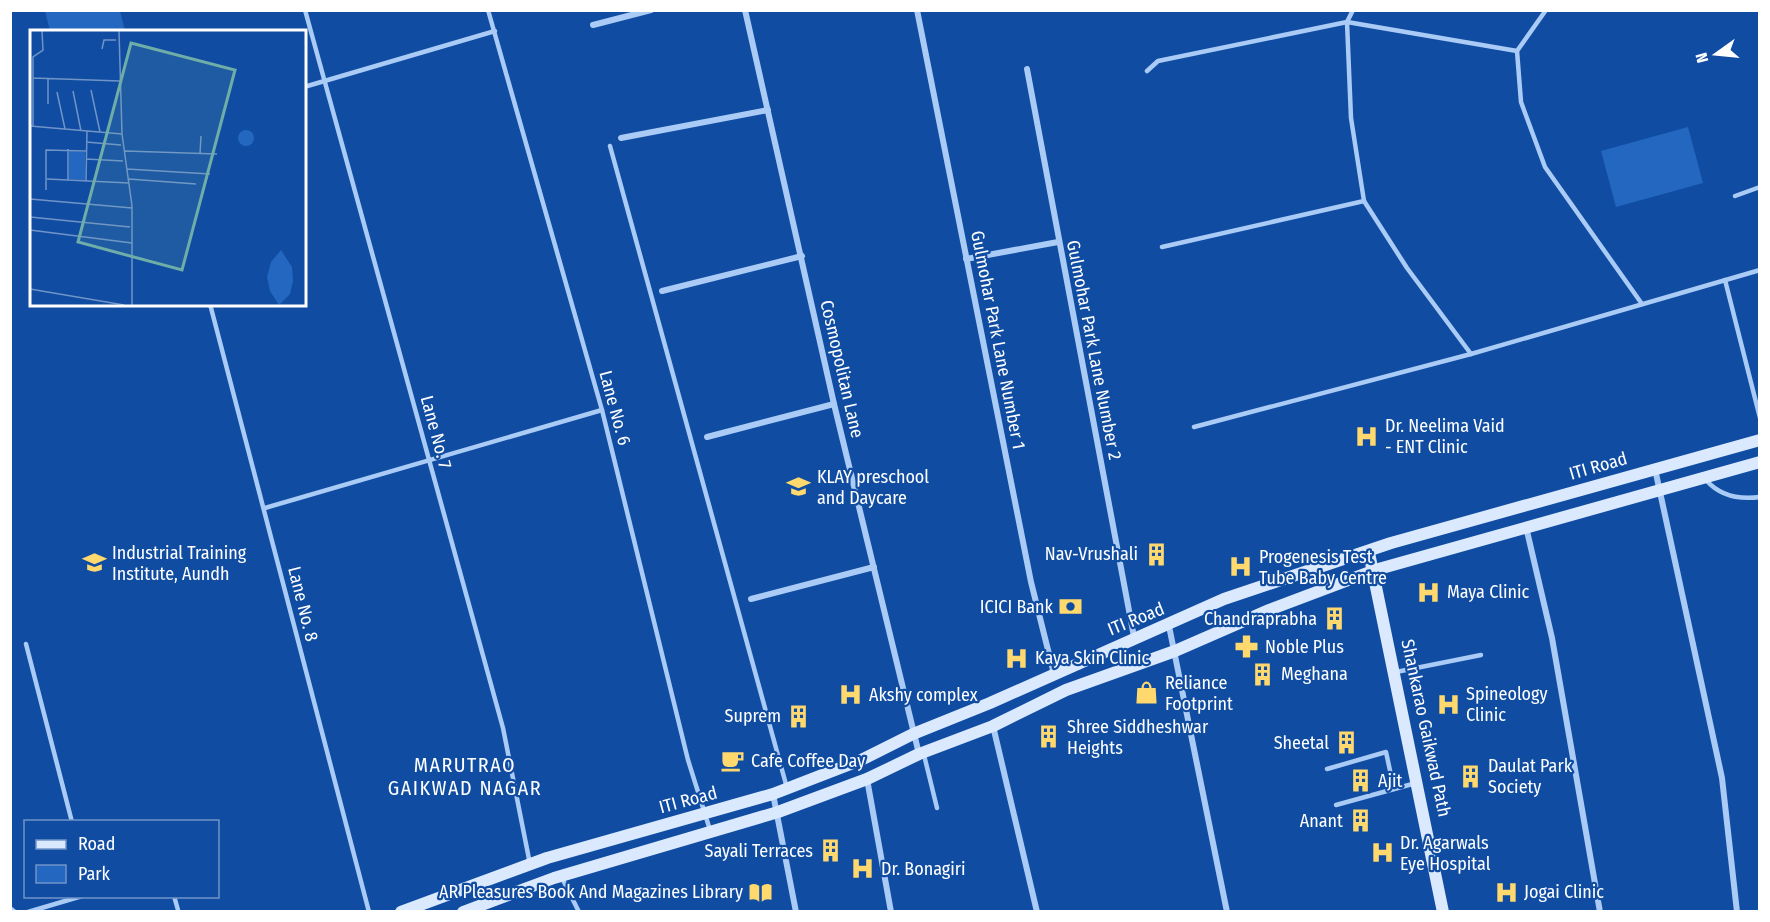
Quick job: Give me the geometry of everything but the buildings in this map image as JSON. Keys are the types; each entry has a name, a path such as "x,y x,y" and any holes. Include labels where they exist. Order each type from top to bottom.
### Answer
{"main road":[{"name":"ITI Road","path":"401,912 530,864 773,794 861,760 913,734 1134,637 1169,626 1224,599 1348,556 1369,553 1391,543 1760,440"},
{"name":"ITI Road","path":"463,912 561,876 778,812 867,780 921,753 993,726 1066,690 1175,651 1269,610 1375,570 1760,462"},
{"name":"Shankarao Gaikwad Path","path":"1369,553 1375,570 1419,783 1443,912"}],"street":[{"path":"593,25 651,10"},
{"name":"Cosmopolitan Lane","path":"745,10 834,404 913,734 921,753"},
{"name":"Gulmohar Park Lane Number 1","path":"916,10 1031,582 1054,674"},
{"name":"Gulmohar Park Lane Number 2","path":"1027,69 1134,637"},
{"path":"621,138 768,110"},
{"path":"966,259 1058,242"},
{"path":"662,291 802,256"},
{"path":"707,437 834,404"},
{"path":"1655,469 1722,778 1737,912"},
{"path":"1526,527 1552,638 1600,912"},
{"path":"751,600 874,567"},
{"path":"1169,626 1196,771 1227,912"},
{"path":"993,726 1037,912"},
{"path":"867,780 891,912"},
{"path":"773,794 796,912"}],"lane":[{"name":"Lane No. 7","path":"305,10 503,728 530,864"},
{"name":"Lane No. 6","path":"488,10 602,410 688,760 711,833"},
{"path":"1353,10 1347,22 1351,118 1364,201 1407,268 1471,354"},
{"path":"1546,10 1517,51 1521,102 1545,167 1642,304"},
{"path":"1147,71 1158,61 1347,22 1517,51"},
{"path":"306,86 495,31"},
{"path":"610,146 787,788"},
{"path":"1735,196 1760,187"},
{"path":"1162,247 1364,201"},
{"path":"1194,428 1471,354 1760,270"},
{"path":"1725,280 1760,418"},
{"name":"Lane No. 8","path":"211,306 265,507 369,912"},
{"path":"265,507 602,410"},
{"path":"1704,477 1716,491 1727,496 1760,497"},
{"path":"26,644 71,820"},
{"path":"1396,672 1481,655"},
{"path":"1327,769 1386,752 1394,789"},
{"path":"921,753 937,808"},
{"path":"1336,805 1419,783"},
{"path":"561,876 579,912"},
{"path":"28,912 78,898"},
{"path":"10,908 15,912"}],"green space":[{"path":"45,11 120,11 125,30 50,30"},
{"path":"1688,127 1703,183 1616,207 1601,151"}],"place":[{"name":"Dr. Neelima Vaid - ENT Clinic","path":"1367,436"},
{"name":"KLAY preschool and Daycare","path":"799,487"},
{"name":"Nav-Vrushali","path":"1156,554"},
{"name":"Industrial Training Institute, Aundh","path":"94,563"},
{"name":"Progenesis Test Tube Baby Centre","path":"1241,567"},
{"name":"Maya Clinic","path":"1429,592"},
{"name":"ICICI Bank","path":"1071,607"},
{"name":"Chandraprabha","path":"1335,619"},
{"name":"Noble Plus","path":"1247,647"},
{"name":"Kaya Skin Clinic","path":"1017,658"},
{"name":"Meghana","path":"1263,674"},
{"name":"Reliance Footprint","path":"1147,693"},
{"name":"Akshy complex","path":"851,695"},
{"name":"Spineology Clinic","path":"1448,704"},
{"name":"Suprem","path":"799,716"},
{"name":"Shree Siddheshwar Heights","path":"1049,737"},
{"name":"Sheetal","path":"1347,743"},
{"name":"Cafe Coffee Day","path":"733,761"},
{"name":"Daulat Park Society","path":"1470,776"},
{"name":"Ajit","path":"1360,781"},
{"name":"Anant","path":"1361,821"},
{"name":"Sayali Terraces","path":"831,851"},
{"name":"Dr. Agarwals Eye Hospital","path":"1382,853"},
{"name":"Dr. Bonagiri","path":"863,869"},
{"name":"AR Pleasures Book And Magazines Library","path":"761,892"},
{"name":"Jogai Clinic","path":"1506,892"}],"district":[{"name":"MARUTRAO GAIKWAD NAGAR","path":"465,776"}]}
